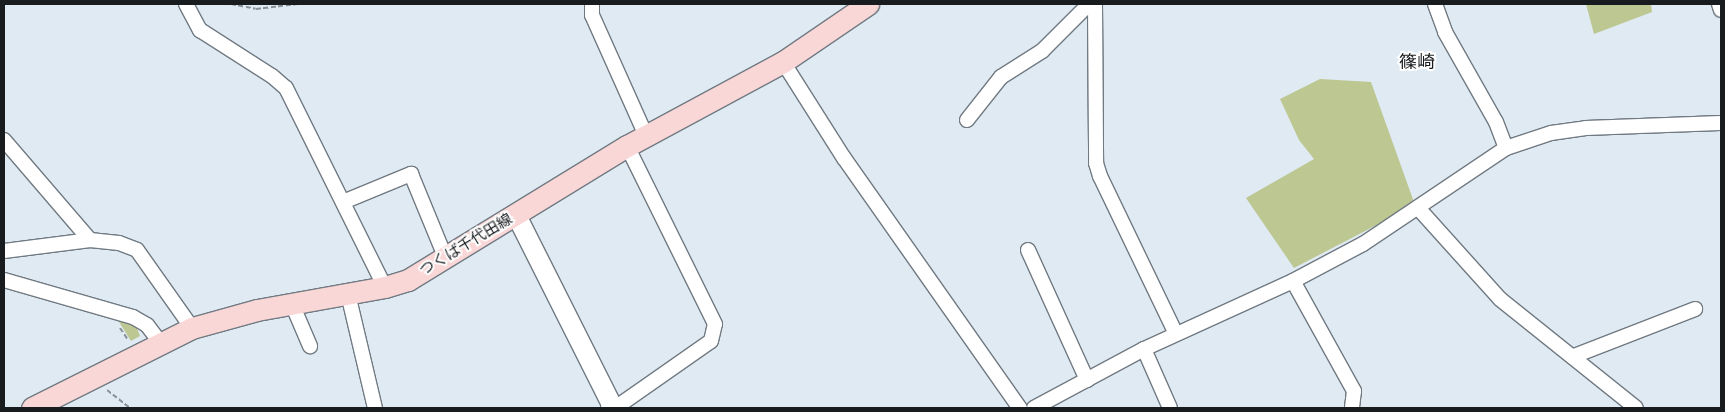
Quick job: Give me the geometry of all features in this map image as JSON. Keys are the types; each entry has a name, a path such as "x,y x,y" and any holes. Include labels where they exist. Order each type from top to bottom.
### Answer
{"main road":[{"name":"つくば千代田線","path":"32,408 160,342 192,328 292,304 385,287 408,280 446,259 636,141 783,62 868,4"}],"street":[{"path":"186,4 200,30 272,76 286,88 385,287"},
{"path":"516,214 611,408 618,406 711,341 715,324 636,141 592,15 592,4"},
{"path":"967,120 1001,77 1042,51 1090,4"},
{"path":"1094,4 1096,163 1100,176 1176,334"},
{"path":"1435,4 1445,32 1496,122 1506,148"},
{"path":"1719,4 1721,10"},
{"path":"783,62 844,158 1020,408"},
{"path":"1034,408 1144,349 1293,281 1363,244 1419,209 1506,148 1551,133 1586,128 1721,123"},
{"path":"4,140 90,240"},
{"path":"342,202 411,174 446,259"},
{"path":"1419,209 1500,299 1574,356 1636,408"},
{"path":"4,251 90,240 119,243 137,250 192,328"},
{"path":"1028,250 1088,380"},
{"path":"4,280 133,317 147,325 160,342"},
{"path":"1293,281 1354,391 1352,408"},
{"path":"348,294 375,408"},
{"path":"292,304 310,346"},
{"path":"1574,356 1694,309"},
{"path":"1144,349 1170,408"}],"path":[{"path":"232,4 256,9 298,4"},
{"path":"118,324 132,347"},
{"path":"92,377 130,408"}],"green space":[{"path":"1586,4 1651,4 1652,12 1594,34"},
{"path":"1320,79 1371,82 1415,205 1294,268 1246,198 1314,159 1299,140 1280,99"},
{"path":"116,317 136,326 140,336 131,341"}],"district":[{"name":"篠崎","path":"1417,62"}]}
